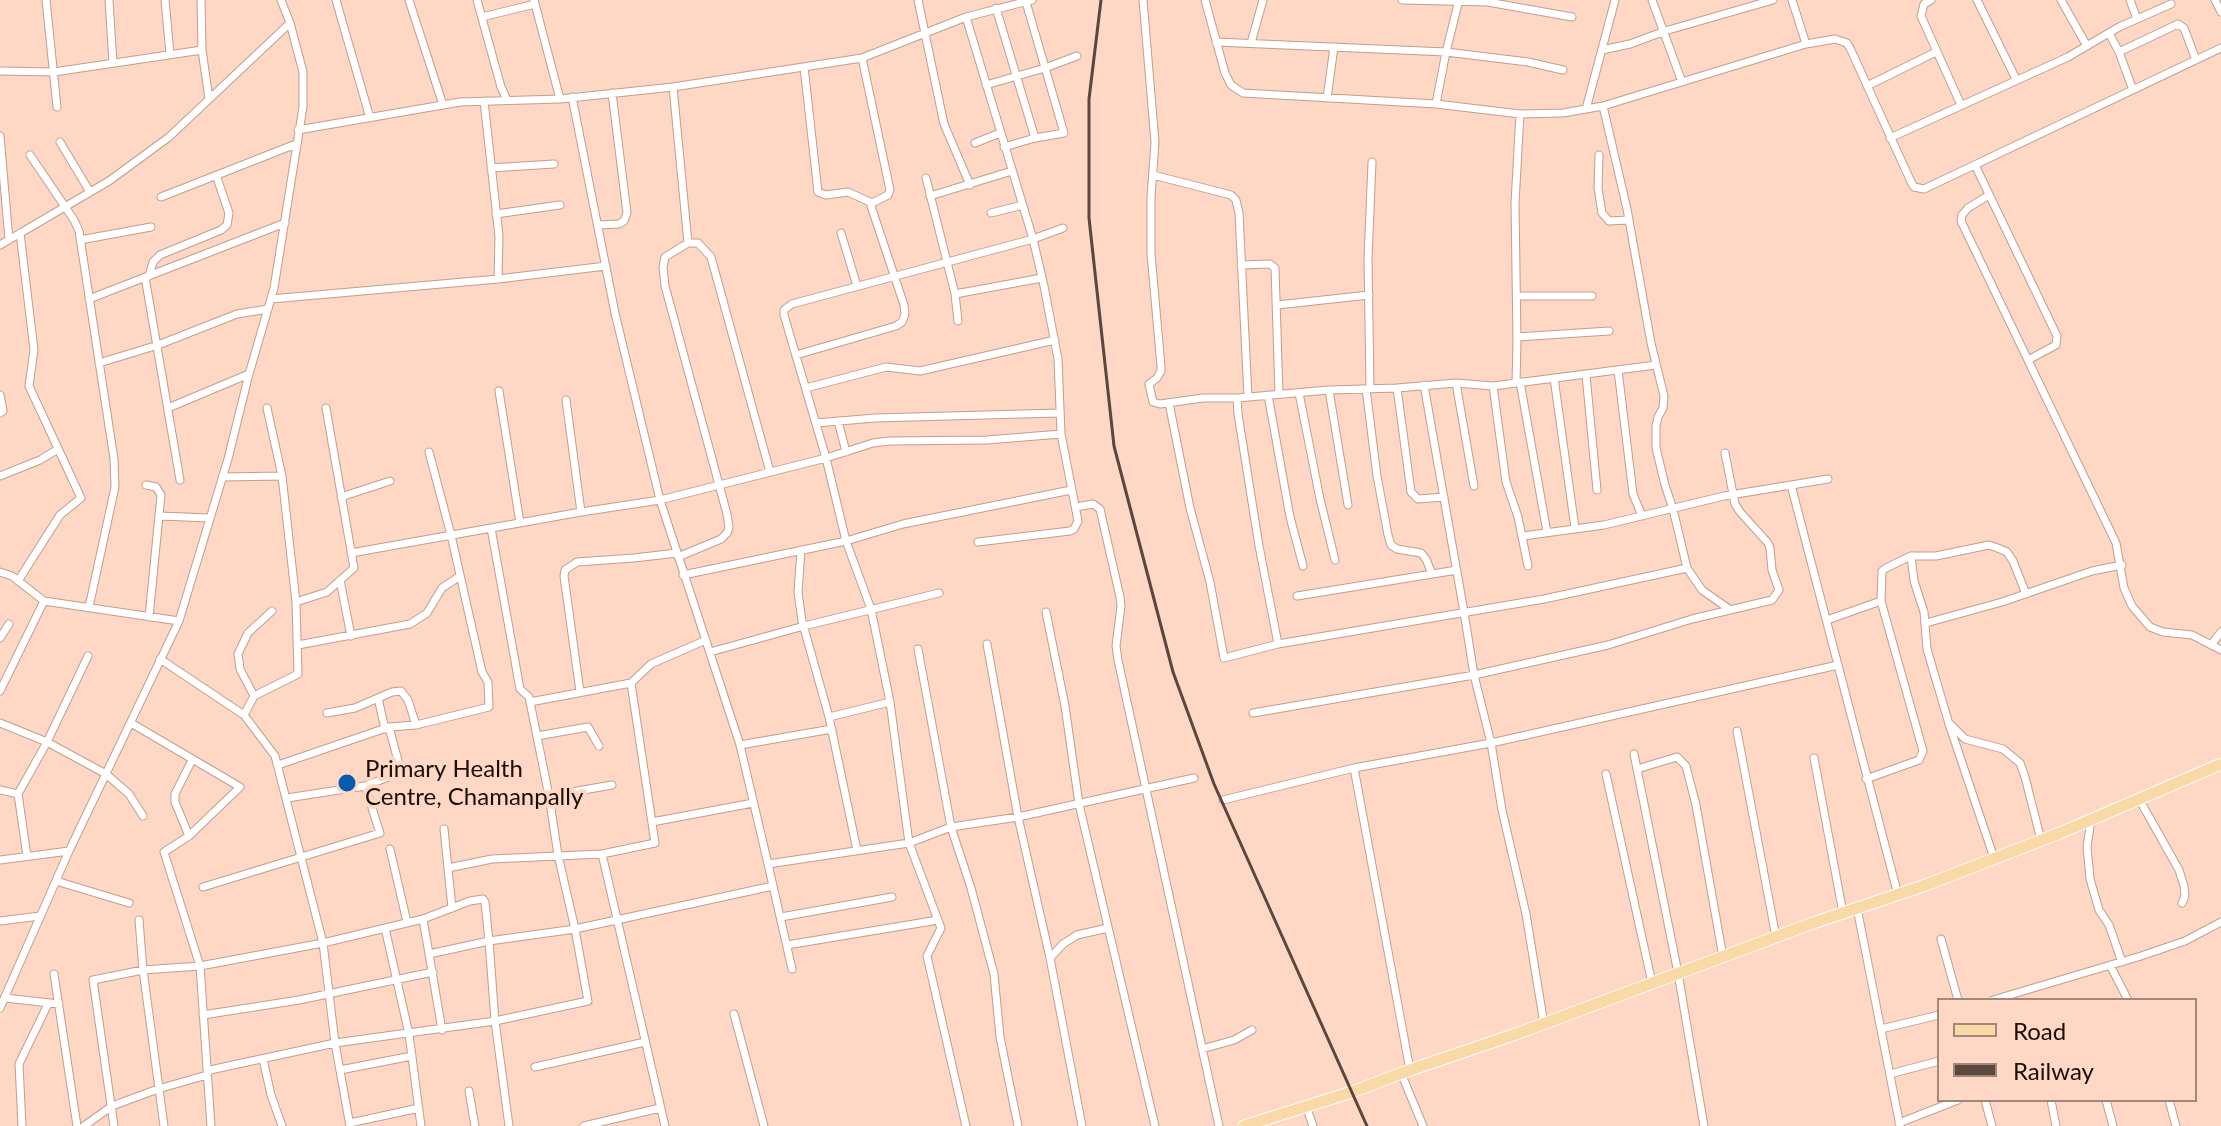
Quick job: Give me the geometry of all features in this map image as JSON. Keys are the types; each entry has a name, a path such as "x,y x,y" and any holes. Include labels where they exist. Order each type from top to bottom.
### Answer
{"main road":[{"path":"1244,1126 1352,1092 1898,895 2091,820 2221,764"}],"street":[{"path":"46,0 57,107"},
{"path":"109,0 113,63"},
{"path":"165,0 170,54"},
{"path":"201,0 202,50 209,99"},
{"path":"0,1008 69,851 179,621 222,477 271,299 304,99 303,72 281,0"},
{"path":"336,0 370,118"},
{"path":"409,0 443,105"},
{"path":"477,0 507,100"},
{"path":"918,0 944,124 970,185"},
{"path":"1143,0 1154,118 1151,254 1161,371 1149,384 1153,402 1456,383 1493,386 1656,365"},
{"path":"1205,0 1225,73 1231,85 1243,93 1436,104 1520,114 1563,113 1603,106 1806,44 1835,39 1847,43 1912,184 1918,188 1931,187 2221,48"},
{"path":"1251,43 1263,0"},
{"path":"1402,0 1504,3 1572,17"},
{"path":"1586,109 1615,0"},
{"path":"1652,0 1682,82"},
{"path":"1602,50 1773,0"},
{"path":"1792,0 1806,44"},
{"path":"1931,0 1924,4 1921,16 1961,105"},
{"path":"1977,0 2016,79"},
{"path":"2061,0 2087,46"},
{"path":"2130,0 2137,19"},
{"path":"2215,0 2221,12"},
{"path":"298,130 443,105 560,99 673,87 862,58 966,17 1029,1 1064,133 1004,147"},
{"path":"1436,104 1459,1"},
{"path":"482,17 535,2 560,99"},
{"path":"1890,138 2171,4"},
{"path":"996,8 1035,138"},
{"path":"966,17 1042,278 1058,359 1061,434 1077,525 1070,531 978,542"},
{"path":"0,245 109,181 169,137 290,23"},
{"path":"2119,52 2178,24 2184,28 2196,60"},
{"path":"2109,33 2133,90"},
{"path":"1216,42 1446,52 1528,62 1563,70"},
{"path":"1327,98 1334,47"},
{"path":"0,71 54,72 202,50"},
{"path":"1867,86 1936,52"},
{"path":"986,85 1077,56"},
{"path":"862,58 890,190 888,195 872,203"},
{"path":"804,67 818,192 826,195 848,192 872,203"},
{"path":"673,87 688,243"},
{"path":"598,225 619,224 627,213 612,93"},
{"path":"572,97 615,313 660,500 740,745 792,969"},
{"path":"484,101 499,236 498,279"},
{"path":"1603,106 1664,396 1656,426 1656,448 1665,485 1687,568 1702,590 1729,609"},
{"path":"1520,114 1515,203 1518,382 1547,532"},
{"path":"975,143 1000,133"},
{"path":"0,136 2,191 9,240"},
{"path":"60,142 90,192"},
{"path":"161,197 296,144"},
{"path":"30,155 74,220 80,240 114,459 115,487 89,607"},
{"path":"1599,155 1598,188 1602,213 1609,221 1629,220"},
{"path":"1372,162 1368,389 1377,476 1391,545 1421,553 1432,574"},
{"path":"491,168 554,164"},
{"path":"1975,165 2058,341 2028,360"},
{"path":"930,196 1012,171"},
{"path":"180,480 147,276 160,255 227,225 229,213 216,175"},
{"path":"1153,175 1231,195 1236,200 1248,397"},
{"path":"926,178 948,262 958,321"},
{"path":"1989,195 1968,208 1961,221 2116,543 2128,597 2150,627 2163,632 2192,635 2221,650"},
{"path":"796,355 902,322 904,305 872,212 872,203"},
{"path":"496,214 560,205"},
{"path":"991,213 1023,205"},
{"path":"89,299 285,223"},
{"path":"80,240 151,227"},
{"path":"966,1126 927,956 941,928 909,843 890,702 871,609 846,541 784,310 792,304 1033,239 1063,228"},
{"path":"0,585 15,578 60,515 81,498 29,386 34,350 20,233"},
{"path":"841,233 857,286"},
{"path":"580,692 565,570 577,562 677,555 721,539 727,533 727,514 665,286 665,257 688,243 698,243 711,257 770,472"},
{"path":"1241,265 1273,265 1276,273 1279,394"},
{"path":"271,299 606,266"},
{"path":"955,294 1042,278"},
{"path":"1277,305 1369,295"},
{"path":"1517,296 1592,296"},
{"path":"99,363 158,345 237,314 268,309"},
{"path":"1517,337 1609,331"},
{"path":"806,388 886,367 920,371 1055,340"},
{"path":"1618,370 1633,494 1642,516"},
{"path":"168,408 249,374"},
{"path":"1586,375 1597,490"},
{"path":"1554,378 1575,528"},
{"path":"1456,383 1474,486"},
{"path":"1424,385 1474,675 1526,914 1544,1024"},
{"path":"1493,386 1506,482 1523,536 1528,566"},
{"path":"1397,388 1411,492 1418,499 1444,497"},
{"path":"1329,390 1348,505"},
{"path":"499,391 520,523"},
{"path":"1299,393 1335,560"},
{"path":"0,395 3,411 0,413"},
{"path":"1268,395 1303,566"},
{"path":"1237,398 1278,644"},
{"path":"566,400 581,512"},
{"path":"1169,403 1224,658 1278,644 1616,585 1687,568"},
{"path":"244,715 254,696 298,674 296,602 282,476 267,408"},
{"path":"296,602 327,592 354,568 326,408"},
{"path":"816,423 937,415 1059,413"},
{"path":"838,421 846,452"},
{"path":"351,553 660,500 873,443 987,440 1061,434"},
{"path":"0,476 58,449"},
{"path":"278,765 387,728 416,725 489,707 488,682 482,672 429,452"},
{"path":"1253,713 1474,675 1608,645 1729,609 1772,600 1779,590 1768,543 1740,512 1725,453"},
{"path":"222,477 282,476"},
{"path":"1523,536 1604,525 1733,494 1828,479"},
{"path":"341,497 390,481"},
{"path":"146,485 160,491 149,617"},
{"path":"1791,485 1898,895"},
{"path":"683,575 846,541 903,524 1071,490"},
{"path":"1076,507 1093,504 1100,509 1121,606 1118,660 1219,1126"},
{"path":"160,516 209,518"},
{"path":"84,1126 112,1106 207,1075 210,1070 335,1043 442,1030 588,1001 530,702 528,695 520,689 491,528"},
{"path":"1866,779 1919,760 1923,751 1881,601 1882,571 1911,556 1922,558 1989,545 2007,552 2026,594"},
{"path":"801,550 798,592 804,626 832,729 857,850"},
{"path":"1911,556 1914,581 1926,623 1927,649 1994,858"},
{"path":"1926,623 2092,571 2122,565"},
{"path":"1297,596 1457,570"},
{"path":"0,572 15,578 44,601 179,621"},
{"path":"298,645 410,624 427,613 442,588 460,576"},
{"path":"340,580 351,636"},
{"path":"710,652 939,593"},
{"path":"0,691 44,601"},
{"path":"1827,620 1881,601"},
{"path":"254,696 240,669 238,654 248,633 272,611"},
{"path":"1046,612 1065,706 1079,804 1155,1126"},
{"path":"0,638 9,624"},
{"path":"2211,645 2221,632"},
{"path":"530,702 631,683 651,664 706,640"},
{"path":"987,644 1018,817 1050,958 1082,1126"},
{"path":"918,649 951,827 994,974 1000,1037 1018,1126"},
{"path":"27,856 18,794 88,656"},
{"path":"160,659 244,715 275,756 323,943 335,1043 350,1125 419,1108"},
{"path":"1223,800 1354,768 1491,743 1838,665"},
{"path":"448,868 492,859 602,854 655,843 631,683"},
{"path":"327,713 355,708 401,691 408,700 416,725"},
{"path":"287,798 365,786 401,772 378,698"},
{"path":"829,717 890,702"},
{"path":"0,723 47,742 106,774 129,794 143,816"},
{"path":"131,723 240,787 189,836 164,852 200,966 211,1126"},
{"path":"1949,724 1965,739 2003,749 2020,763 2041,840"},
{"path":"537,736 588,727 599,746"},
{"path":"740,745 832,729"},
{"path":"1737,731 1776,938"},
{"path":"1634,754 1678,973 1704,1126"},
{"path":"1637,769 1677,757 1686,766 1696,805 1723,957"},
{"path":"1814,758 1843,913"},
{"path":"189,836 175,802 175,794 192,760"},
{"path":"1354,768 1405,1071 1423,1126"},
{"path":"1606,774 1652,983"},
{"path":"768,864 909,843 951,827 1018,817 1194,778"},
{"path":"549,796 612,785"},
{"path":"203,887 380,833 365,786"},
{"path":"0,790 18,794"},
{"path":"2139,799 2179,870 2185,896 2182,903"},
{"path":"652,822 753,803"},
{"path":"2091,820 2087,847 2090,879 2099,910 2109,925 2122,962"},
{"path":"444,829 452,908"},
{"path":"390,849 407,922"},
{"path":"0,860 69,851"},
{"path":"602,854 665,1126"},
{"path":"56,881 129,903"},
{"path":"429,954 489,941 617,921 773,886"},
{"path":"781,917 892,897"},
{"path":"114,1126 93,980 143,970 200,966 323,943 423,919 483,899 509,1126"},
{"path":"1857,908 1900,1124 1953,1102"},
{"path":"0,921 40,916"},
{"path":"423,919 442,1030"},
{"path":"139,920 164,1126"},
{"path":"787,945 938,920"},
{"path":"2000,998 2185,941 2221,922"},
{"path":"385,928 409,1034 421,1126"},
{"path":"1050,958 1077,935 1108,928"},
{"path":"1941,939 1957,998"},
{"path":"2110,965 2127,998"},
{"path":"203,1015 299,1000 433,972"},
{"path":"54,974 77,1126"},
{"path":"0,988 10,987"},
{"path":"5,998 59,1004"},
{"path":"22,1126 19,1064 48,1004"},
{"path":"734,1014 764,1126"},
{"path":"1881,1029 1937,1015"},
{"path":"1202,1049 1234,1040 1252,1030"},
{"path":"535,1067 645,1042"},
{"path":"340,1070 412,1056"},
{"path":"263,1059 282,1126"},
{"path":"1890,1074 1937,1062"},
{"path":"469,1091 475,1126"},
{"path":"1986,1102 1992,1126"},
{"path":"2051,1102 2056,1126"},
{"path":"2107,1102 2113,1126"},
{"path":"2170,1102 2176,1126"},
{"path":"1306,1106 1313,1126"},
{"path":"584,1126 660,1108"}],"railway":[{"path":"1101,0 1089,99 1089,218 1114,446 1173,672 1214,784 1367,1126"}],"place":[{"name":"Primary Health Centre, Chamanpally","path":"347,783"}]}
